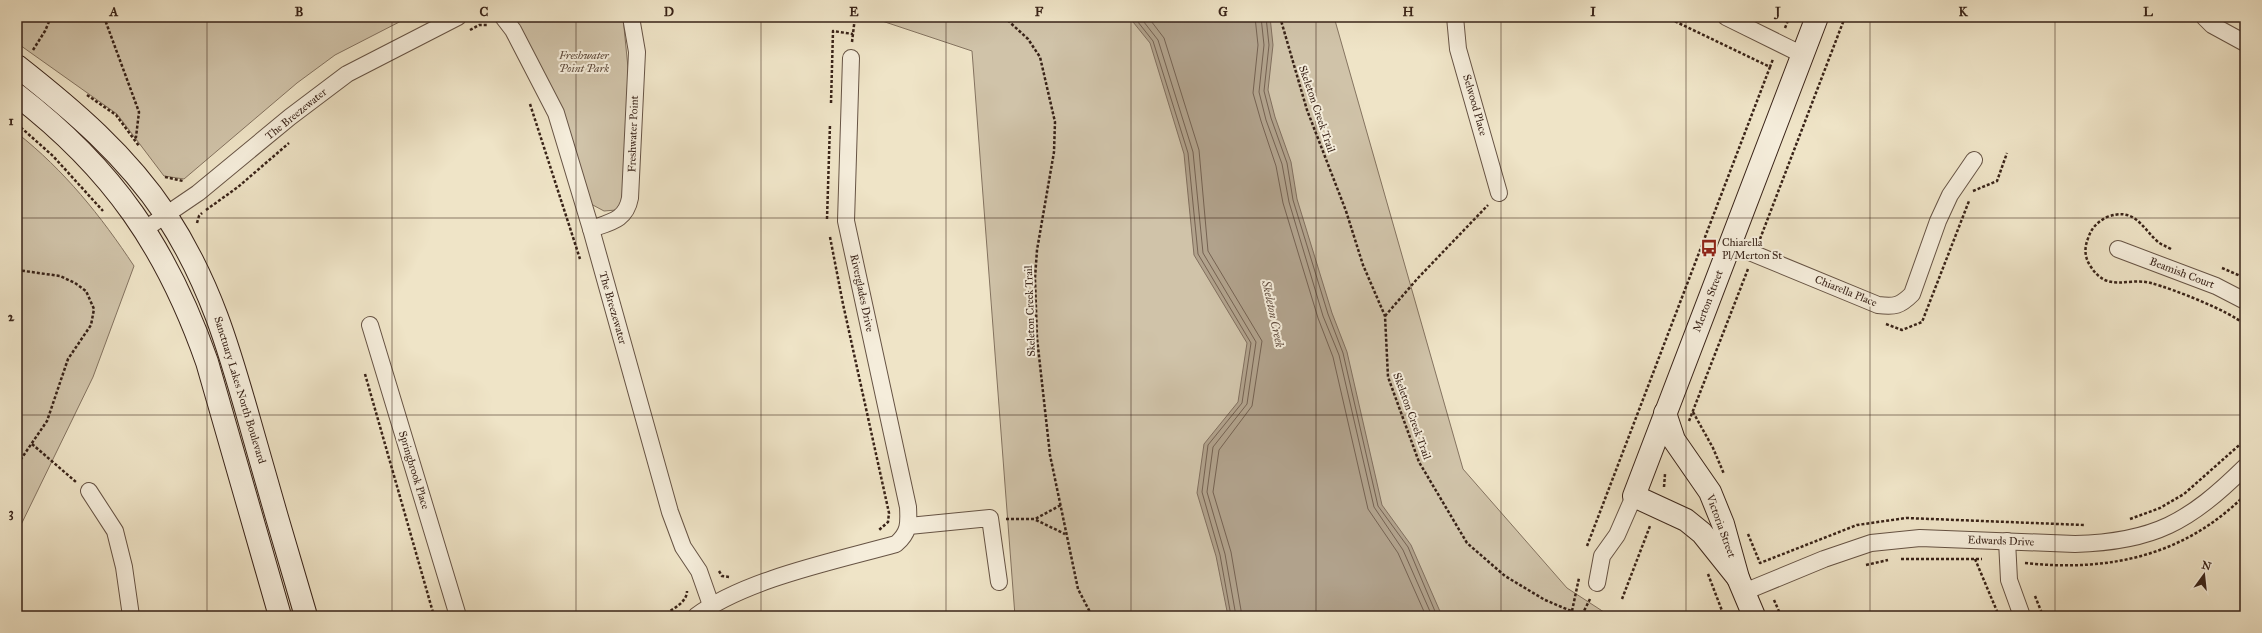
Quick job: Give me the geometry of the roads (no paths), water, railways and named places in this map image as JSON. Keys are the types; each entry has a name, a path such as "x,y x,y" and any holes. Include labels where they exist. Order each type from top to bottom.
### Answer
{"street":[{"name":"The Breezewater","path":"145,229 216,179 290,117 347,74 458,17"},
{"name":"The Breezewater","path":"503,17 513,30 556,113 591,229 670,512 683,547 699,571 711,605"},
{"name":"Freshwater Point","path":"591,229 611,222 628,210 630,198 637,52 631,17"},
{"name":"Selwood Place","path":"1455,17 1458,49 1499,193"},
{"path":"1726,17 1803,55"},
{"name":"Merton Street","path":"1597,583 1602,556 1617,535 1634,496 1817,17"},
{"path":"2204,17 2212,26 2245,43"},
{"name":"Riverglades Drive","path":"850,58 846,221 908,507 909,526"},
{"name":"Sanctuary Lakes North Boulevard","path":"17,66 86,122 115,151 165,214 201,276 219,318 234,364 306,616"},
{"name":"Sanctuary Lakes North Boulevard","path":"17,95 49,120 87,156 145,229 171,274 196,330 216,392 280,616"},
{"name":"Chiarella Place","path":"1730,244 1878,305 1892,307 1898,305 1912,294 1938,221 1950,195 1974,160"},
{"name":"Beamish Court","path":"2118,249 2216,286 2245,301"},
{"name":"Springbrook Place","path":"370,325 458,616"},
{"name":"Victoria Street","path":"1665,413 1676,443 1710,492 1723,524 1741,585 1754,616"},
{"name":"Edwards Drive","path":"1741,585 1824,559 1871,542 1920,538 2075,544 2136,538 2175,523 2193,512 2210,500 2245,467"},
{"path":"89,491 115,532 124,567 131,616"},
{"name":"Victoria Street","path":"1634,496 1686,520 1702,533 1741,585"},
{"path":"696,616 711,605 761,584 896,544 905,536 909,526 990,518 999,582"},
{"path":"2007,541 2009,580 2022,616"}],"water":[{"name":"Skeleton Creek","path":"1129,17 1270,17 1273,45 1268,90 1275,117 1291,162 1297,199 1332,313 1347,352 1382,505 1411,545 1442,616 1228,616 1216,556 1197,493 1204,444 1238,402 1247,343 1194,255 1184,154 1150,43"}],"place":[{"name":"Chiarella Pl/Merton St","path":"1709,248"}],"park label":[{"name":"Freshwater Point Park","path":"584,61"}]}
